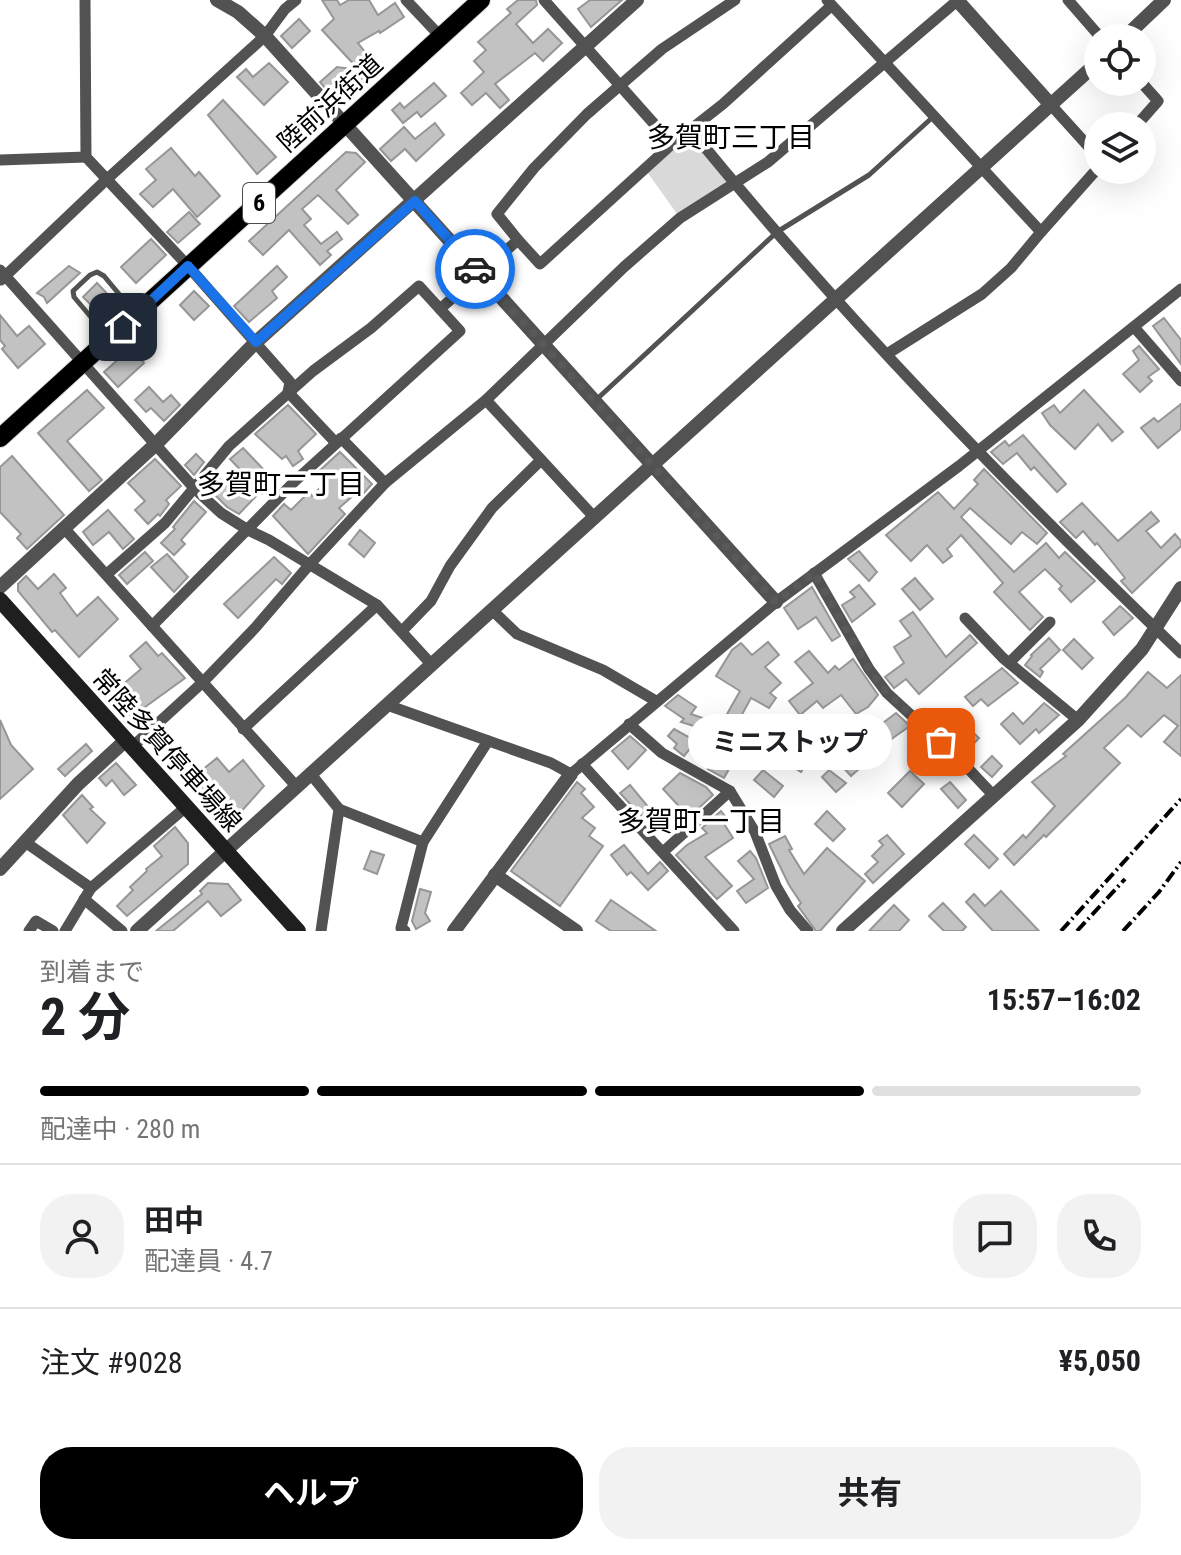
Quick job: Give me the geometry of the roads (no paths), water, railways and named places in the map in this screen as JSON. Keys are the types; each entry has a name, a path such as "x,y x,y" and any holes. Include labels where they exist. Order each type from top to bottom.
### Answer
{"highway":[{"name":"陸前浜街道","path":"0,438 481,0"}],"main road":[{"name":"常陸多賀停車場線","path":"0,600 298,931"}],"street":[{"path":"85,0 86,157 256,342 290,382 288,392"},
{"path":"217,0 238,12 265,36 776,602"},
{"path":"296,0 285,9 265,36 2,276 85,362 195,489 221,513 377,605 432,665"},
{"path":"406,0 440,36"},
{"path":"544,0 672,144"},
{"path":"0,587 157,443 256,342 637,0"},
{"path":"735,0 662,49 587,114 534,168 497,214 540,264 672,144 723,104 829,3 1041,232"},
{"path":"0,869 78,784 203,682 385,483 486,400 624,267 680,218 794,142 885,60 958,0 1084,142"},
{"path":"1068,0 1089,24"},
{"path":"1139,24 1164,0"},
{"path":"137,931 1084,75"},
{"path":"1148,112 1158,101 1154,96"},
{"path":"690,129 777,232 978,452 1181,653"},
{"path":"0,160 86,157"},
{"path":"887,354 982,294 1011,268 1084,184"},
{"path":"440,309 518,240"},
{"path":"107,574 165,523 229,446 288,392 371,328 419,286 460,331 295,481 152,626"},
{"path":"454,931 577,769 776,602 978,452 1181,289"},
{"path":"1134,327 1181,381"},
{"path":"288,392 385,483"},
{"path":"486,400 594,517"},
{"path":"403,630 431,601 450,566 492,508 541,460"},
{"path":"64,528 296,786"},
{"path":"814,573 869,669 887,693 994,796"},
{"path":"843,931 1078,720 1125,671 1181,588"},
{"path":"243,729 377,605"},
{"path":"492,610 517,634 603,670 656,701"},
{"path":"965,618 1009,663 1078,720"},
{"path":"1009,663 1050,622"},
{"path":"387,705 551,763 577,769 663,852 734,931"},
{"path":"629,724 662,753 730,791 755,832 776,886 795,917 808,931"},
{"path":"405,931 401,928 423,842 488,741"},
{"path":"310,773 339,809 423,842"},
{"path":"663,852 730,791"},
{"path":"65,931 91,888 186,807"},
{"path":"321,931 339,809"},
{"path":"25,842 91,888"},
{"path":"495,875 576,931"},
{"path":"84,899 122,931"},
{"path":"29,931 36,921 53,931"}],"lane":[{"path":"595,402 777,232 869,175 935,116"},
{"path":"110,339 74,297 73,291 90,275 97,272 104,276 137,314"}],"railway":[{"path":"1061,931 1181,799"},
{"path":"1123,931 1159,892 1181,862"},
{"path":"1077,931 1125,879"}],"place":[{"name":"ミニストップ","path":"941,742"}],"district":[{"name":"多賀町三丁目","path":"731,137"},
{"name":"多賀町二丁目","path":"281,484"},
{"name":"多賀町一丁目","path":"701,821"}]}
